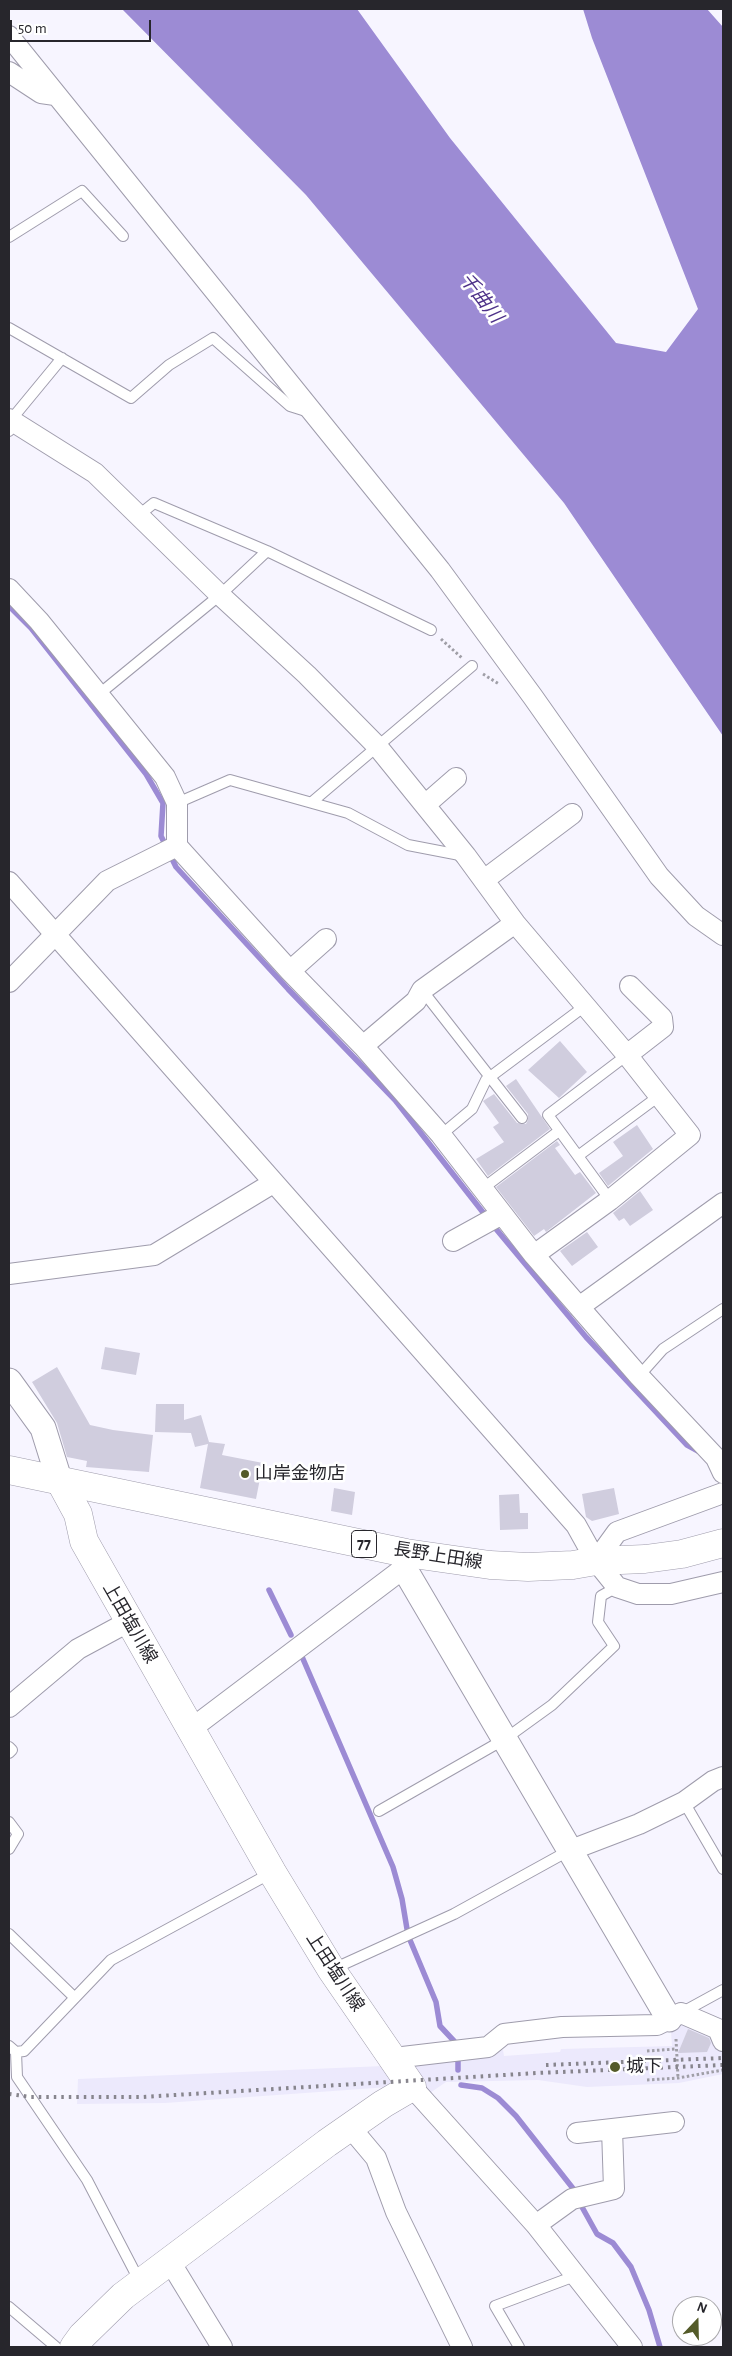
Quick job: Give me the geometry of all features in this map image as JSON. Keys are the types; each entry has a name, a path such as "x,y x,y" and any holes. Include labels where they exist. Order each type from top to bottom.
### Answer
{"main road":[{"name":"長野上田線","path":"9,1470 60,1479 405,1560 454,1561 528,1567 573,1565 596,1561 645,1560 682,1554 723,1543"},
{"name":"上田塩川線","path":"60,1479 78,1514 84,1541 128,1622 272,1872 331,1969 394,2058 412,2087"},
{"path":"74,2347 123,2296 169,2260 350,2127 412,2087"}],"street":[{"path":"9,36 310,412 440,570 533,697 659,876 696,916 723,936"},
{"path":"9,72 41,93 55,94"},
{"path":"11,425 95,473 220,595 308,675 377,746 466,856 515,924 627,1055 690,1135 610,1200 534,1255"},
{"path":"9,589 39,621 166,777 177,803 177,846 290,971 363,1046 441,1135 534,1255 640,1376 716,1458 723,1473"},
{"path":"425,805 456,778"},
{"path":"484,880 572,814"},
{"path":"9,982 107,881 177,846"},
{"path":"9,882 576,1525 596,1561 617,1587 638,1594 671,1594 723,1582"},
{"path":"363,1046 416,1000 422,990 515,924"},
{"path":"290,971 326,939"},
{"path":"627,1055 663,1027 662,1018 630,986"},
{"path":"9,1274 154,1256 273,1183"},
{"path":"579,1307 723,1203"},
{"path":"453,1241 502,1214"},
{"path":"9,1381 43,1428 60,1479"},
{"path":"596,1561 617,1532 723,1493"},
{"path":"191,1729 405,1560 505,1738 571,1850 675,2016 718,2029 723,2041"},
{"path":"9,1707 78,1649 128,1622"},
{"path":"571,1850 639,1824 684,1802 713,1781 723,1777"},
{"path":"394,2058 488,2047 504,2034 562,2027 657,2025 675,2016"},
{"path":"412,2087 536,2225 632,2347"},
{"path":"577,2133 674,2122"},
{"path":"350,2127 376,2158 396,2212 462,2347"},
{"path":"536,2225 572,2198 614,2189 612,2129"},
{"path":"169,2260 222,2347"}],"lane":[{"path":"9,237 82,191 123,236"},
{"path":"9,328 131,398 169,365 213,338 290,406 310,412"},
{"path":"11,425 15,415 62,358"},
{"path":"139,515 154,503 267,551 431,630"},
{"path":"98,695 220,595 267,551"},
{"path":"312,802 472,666"},
{"path":"177,803 230,780 348,813 408,845 466,856"},
{"path":"422,990 522,1118"},
{"path":"441,1135 472,1109 486,1080 585,1006"},
{"path":"610,1200 548,1116 627,1055"},
{"path":"578,1156 659,1096"},
{"path":"482,1189 559,1131"},
{"path":"640,1376 663,1349 723,1309"},
{"path":"379,1812 505,1738 552,1705 614,1646 598,1622 600,1596 617,1587"},
{"path":"9,1747 12,1750 9,1753"},
{"path":"684,1802 723,1870"},
{"path":"9,1822 18,1834 9,1849"},
{"path":"331,1969 454,1914 571,1850"},
{"path":"141,2283 87,2180 17,2077 12,2049 24,2051 111,1960 272,1872"},
{"path":"9,1934 74,1997"},
{"path":"675,2016 723,1990"},
{"path":"519,2347 495,2306 575,2276"},
{"path":"9,2307 56,2347"}],"path":[{"path":"675,2016 678,2078"},
{"path":"647,2051 676,2049"},
{"path":"647,2080 678,2078 723,2070"}],"shaded area":[{"name":"城下","path":"683,2018 716,2032 723,2046 723,2074 679,2083 587,2087 538,2080 446,2082 427,2095 417,2085 165,2103 77,2104 78,2079 430,2064 503,2050 504,2056 560,2052 561,2049 672,2046 671,2032"}],"water":[{"name":"千曲川","path":"122,9 357,9 450,138 616,343 666,352 698,309 592,38 583,9 707,9 723,27 723,736 564,503 306,195"}],"building":[{"path":"560,1041 587,1072 559,1098 528,1070"},
{"path":"516,1079 550,1129 488,1176 476,1159 504,1142 493,1127 499,1123 483,1101 494,1094 517,1123 526,1124 528,1114 506,1086"},
{"path":"637,1125 653,1149 608,1186 599,1173 623,1156 613,1142"},
{"path":"557,1141 560,1145 555,1148 575,1175 580,1172 596,1193 546,1232 544,1229 534,1236 496,1187"},
{"path":"640,1191 653,1210 630,1226 624,1218 619,1221 613,1213"},
{"path":"587,1232 598,1247 572,1266 560,1251"},
{"path":"105,1347 140,1353 136,1375 101,1369"},
{"path":"57,1367 90,1425 153,1435 149,1472 86,1467 87,1461 67,1457 57,1423 32,1382"},
{"path":"156,1404 184,1404 184,1420 201,1415 209,1442 225,1444 222,1455 263,1463 256,1499 200,1488 208,1444 195,1447 191,1433 155,1432"},
{"path":"334,1488 355,1492 352,1515 331,1511"},
{"path":"614,1488 619,1514 592,1521 586,1517 582,1494"},
{"path":"519,1494 520,1513 528,1513 528,1529 500,1530 499,1495"},
{"path":"688,2029 709,2038 711,2043 707,2052 678,2053"}],"waterway":[{"path":"9,606 31,628 146,774 163,803 161,836 176,867 288,989 395,1100 496,1229 586,1337 687,1445 698,1451"},
{"path":"269,1590 291,1635"},
{"path":"300,1652 393,1867 402,1899 407,1929"},
{"path":"410,1940 436,2002 440,2026 454,2041"},
{"path":"458,2060 458,2070"},
{"path":"461,2085 482,2088 498,2098 516,2116 575,2191"},
{"path":"582,2207 597,2234 613,2243 631,2267 649,2310 660,2347"}],"railway":[{"path":"546,2065 723,2058"},
{"path":"9,2094 31,2097 142,2097 537,2073 723,2065"}],"place":[{"name":"山岸金物店","path":"245,1474"},
{"name":"城下","path":"615,2067"}]}
